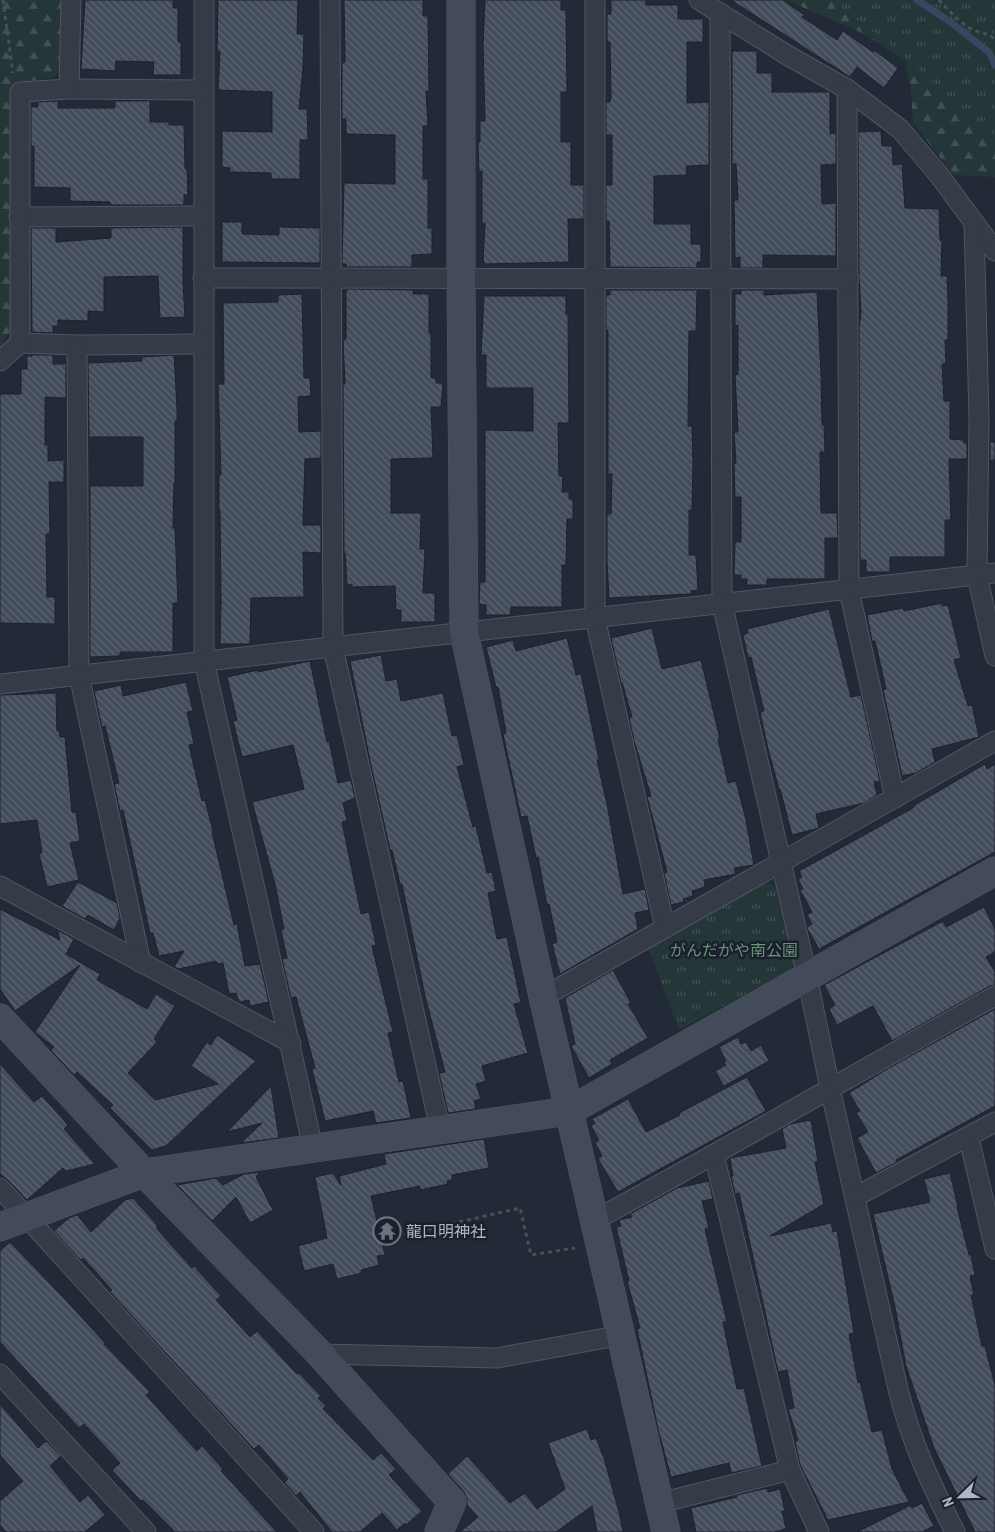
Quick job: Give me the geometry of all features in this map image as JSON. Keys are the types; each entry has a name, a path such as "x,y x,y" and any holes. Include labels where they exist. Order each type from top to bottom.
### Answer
{"street":[{"path":"69,90 71,0"},
{"path":"204,0 204,661 313,1148"},
{"path":"330,0 333,647 440,1129"},
{"path":"461,0 464,632 568,1111 622,1335 666,1532"},
{"path":"595,0 594,618 665,928"},
{"path":"699,0 847,89 900,128 939,176 995,251"},
{"path":"720,14 722,604 808,976 830,1088 906,1422 920,1458 955,1532"},
{"path":"847,89 849,590 895,798"},
{"path":"20,344 20,92 204,90"},
{"path":"19,217 204,216"},
{"path":"974,224 987,419 986,574 995,656"},
{"path":"204,278 849,279"},
{"path":"0,361 20,344 204,344"},
{"path":"77,345 79,675 141,963"},
{"path":"0,684 986,574"},
{"path":"543,997 995,741"},
{"path":"0,1226 27,1218 144,1173 568,1111 995,872"},
{"path":"0,886 290,1043"},
{"path":"598,1232 714,1156 830,1088 995,996"},
{"path":"0,1018 144,1173 320,1354 452,1502 439,1532"},
{"path":"855,1197 969,1138 995,1122"},
{"path":"969,1138 995,1250"},
{"path":"714,1156 790,1470 819,1532"},
{"path":"0,1188 314,1532"},
{"path":"320,1354 497,1358 622,1335"},
{"path":"0,1374 146,1532"},
{"path":"660,1503 790,1470"}],"path":[{"path":"3,0 14,80 20,92"},
{"path":"939,0 962,22 995,40"},
{"path":"389,1238 520,1208 531,1255 598,1232"}],"green space":[{"path":"0,0 63,0 59,72 51,78 23,82 11,92 10,331 0,347"},
{"path":"786,0 923,0 995,89 995,177 954,175 913,123 911,92 905,61 860,32"},
{"path":"831,0 995,0 995,138 895,48"},
{"name":"がんだがや南公園","path":"765,882 775,887 794,964 790,970 679,1030 648,947"}],"building":[{"path":"85,0 173,0 173,8 178,8 178,42 181,42 181,75 153,75 154,62 116,61 115,71 81,69"},
{"path":"218,0 298,0 297,34 304,34 299,109 307,109 308,140 300,140 300,179 271,179 271,173 230,172 230,168 222,167 222,131 272,132 272,92 218,90 220,52 217,51"},
{"path":"344,0 423,0 423,16 428,16 429,91 426,91 428,126 423,126 423,179 428,179 428,228 432,228 432,254 412,255 412,267 347,267 346,264 342,264 344,183 395,184 395,135 346,134 346,119 342,119 342,63 345,62"},
{"path":"485,0 561,0 561,10 566,10 567,92 561,92 561,142 571,142 571,185 584,185 584,219 568,219 569,262 484,264 483,261 485,223 482,223 482,171 479,172 478,143 480,142 480,121 485,121 483,45"},
{"path":"611,0 646,0 646,5 678,5 678,19 703,19 703,42 687,42 687,103 709,102 709,165 686,166 687,175 654,176 654,224 691,224 691,244 701,244 701,262 697,262 697,268 610,267 609,221 606,221 606,185 612,185 612,135 606,135 606,102 610,102 611,97 610,42 607,42 607,14 611,14"},
{"path":"731,0 783,0 804,15 802,17 837,40 843,31 873,52 874,50 898,68 884,88 857,67 850,77"},
{"path":"732,51 757,51 757,73 772,73 772,92 830,92 830,134 836,133 836,164 821,165 822,204 836,203 836,256 763,255 763,268 740,268 740,257 735,258 734,200 738,200 736,164 732,164"},
{"path":"58,101 58,108 115,108 115,101 150,101 150,122 169,122 169,125 184,125 185,169 187,169 188,195 184,195 184,205 111,205 110,202 70,201 70,188 34,187 34,146 31,146 31,107 38,107 38,102"},
{"path":"881,131 882,146 892,146 893,165 902,164 905,208 939,209 940,241 942,239 941,276 947,276 948,298 948,340 945,340 946,364 942,364 944,401 950,401 950,439 964,440 964,443 967,443 967,459 949,459 951,520 945,520 945,557 890,557 890,572 866,572 866,560 860,560 859,328 861,313 858,132"},
{"path":"222,222 242,222 242,234 279,235 279,227 320,228 320,263 222,262"},
{"path":"183,227 185,317 160,318 158,276 104,277 104,312 88,311 88,321 58,320 58,326 53,326 53,333 32,332 31,228 56,228 56,242 111,238 111,228"},
{"path":"347,289 413,290 413,294 429,294 431,378 436,378 436,383 443,383 441,407 431,407 433,458 391,459 391,513 421,513 420,549 425,549 423,593 435,593 435,622 401,622 401,610 396,610 395,586 352,587 352,584 347,585 344,553 343,384 345,384 343,340 346,339"},
{"path":"610,290 697,290 696,331 689,331 688,426 692,426 693,464 692,510 689,510 689,555 696,555 698,590 691,591 691,594 609,598 607,514 611,514 612,474 608,474 608,330 606,330 606,295 610,295"},
{"path":"741,290 764,290 764,295 817,292 822,425 824,425 825,452 820,452 821,513 837,513 838,538 825,538 825,579 767,579 767,585 747,585 747,579 741,579 741,575 734,575 735,542 741,542 741,497 735,497 734,463 736,463 734,432 738,432 735,375 738,374 738,325 735,325 735,294 741,294"},
{"path":"302,294 304,378 310,378 311,396 298,397 299,432 321,431 321,458 305,459 303,525 321,525 321,553 303,552 304,597 251,598 250,644 220,644 219,475 221,475 218,384 224,384 223,303 278,302 278,295"},
{"path":"484,296 566,296 566,314 568,314 569,423 558,423 559,476 563,476 562,492 569,492 569,499 573,499 573,519 567,519 566,565 562,565 562,607 511,607 510,615 486,615 486,605 479,604 480,582 485,582 485,430 533,431 533,388 486,388 486,355 481,355"},
{"path":"53,355 53,364 66,364 66,398 45,397 45,445 48,445 48,461 64,460 64,482 49,482 50,534 46,534 47,597 55,597 55,624 0,623 0,394 21,394 21,369 27,369 27,356"},
{"path":"174,355 177,421 175,421 173,528 175,528 178,603 173,603 173,652 120,652 120,656 90,657 90,486 143,486 143,437 89,437 88,363 142,361 142,357"},
{"path":"990,442 995,442 995,460 990,460"},
{"path":"942,603 942,606 948,605 961,658 954,660 968,706 972,705 979,737 932,749 935,762 916,773 902,776 883,690 886,689 875,641 872,641 867,615 903,608 904,611"},
{"path":"829,609 851,697 861,695 880,781 874,782 877,795 864,803 816,814 819,828 792,835 768,749 760,712 764,711 751,657 748,658 743,635 748,633 747,629"},
{"path":"652,628 662,669 701,660 720,739 718,739 728,783 736,781 746,820 754,865 734,868 736,874 704,880 705,887 692,891 693,896 683,899 684,902 671,905 664,873 667,872 647,797 651,796 634,741 629,717 632,717 621,683 611,638"},
{"path":"567,638 576,675 581,674 599,760 597,760 623,894 645,889 649,910 635,913 638,929 560,974 552,944 557,942 549,904 547,905 538,857 536,858 527,816 521,817 503,734 506,733 498,687 496,687 486,647 513,640 516,651"},
{"path":"381,655 386,681 397,679 401,701 443,693 452,736 457,735 464,765 457,767 473,827 476,826 487,873 492,872 496,891 488,893 497,939 507,937 521,1003 514,1004 528,1053 482,1066 486,1081 476,1084 481,1099 474,1101 476,1109 448,1113 439,1073 445,1072 425,996 402,884 400,884 392,850 390,850 370,761 350,661"},
{"path":"310,661 327,742 329,741 338,783 351,780 355,798 343,803 347,821 342,822 361,914 369,912 376,945 372,946 393,1032 388,1033 399,1082 403,1081 411,1118 376,1123 373,1111 325,1121 312,1069 315,1068 296,997 291,998 282,959 287,958 281,930 284,929 275,884 252,802 304,789 293,745 242,757 233,721 237,720 227,677"},
{"path":"186,682 193,711 187,712 194,744 189,745 202,801 205,800 213,831 234,925 237,924 245,966 260,964 269,1002 250,1006 249,1000 239,1002 236,993 229,994 223,963 217,964 216,961 178,969 174,967 184,951 159,956 153,933 150,933 123,810 120,811 114,784 119,783 105,726 102,727 94,691 121,685 123,696"},
{"path":"56,693 57,731 59,731 60,737 65,737 72,812 76,812 80,841 70,843 79,880 47,887 39,853 42,853 37,820 0,824 0,695"},
{"path":"985,764 987,769 995,764 995,852 819,949 807,927 812,924 807,915 812,912 800,890 803,889 798,879 802,877 799,871 913,808 913,806"},
{"path":"78,882 117,903 120,918 114,930 88,915 85,919 62,906"},
{"path":"984,907 995,929 995,952 986,957 995,972 995,985 990,986 892,1041 873,1006 837,1025 829,1009 835,1005 824,985 943,921 946,927"},
{"path":"0,909 60,940 57,930 74,939 66,954 100,974 97,980 147,1009 156,994 175,1006 154,1039 157,1042 128,1073 155,1100 218,1084 191,1066 207,1042 211,1045 217,1035 256,1061 166,1146 152,1150 110,1108 113,1105 77,1072 75,1075 72,1073 51,1050 54,1047 35,1032 80,965 15,1011 0,989"},
{"path":"613,970 631,1003 628,1004 648,1038 610,1060 612,1064 589,1078 571,1046 575,1044 565,998"},
{"path":"995,1009 995,1106 896,1160 897,1162 876,1173 857,1138 868,1132 856,1113 860,1111 849,1093 887,1069"},
{"path":"738,1037 741,1044 746,1042 751,1051 761,1045 769,1061 724,1086 715,1071 726,1065 719,1047"},
{"path":"0,1064 34,1102 42,1096 68,1125 64,1129 95,1164 66,1171 63,1168 27,1200 0,1174"},
{"path":"747,1077 766,1111 618,1192 598,1159 602,1156 595,1142 599,1140 591,1126 595,1123 592,1119 628,1099 646,1132"},
{"path":"271,1086 279,1138 241,1143 262,1123 227,1132"},
{"path":"811,1120 818,1161 815,1162 824,1204 770,1236 831,1223 833,1232 837,1231 854,1333 849,1334 858,1383 860,1382 872,1432 882,1430 892,1469 909,1502 828,1520 800,1465 795,1442 798,1440 788,1409 794,1408 787,1370 778,1372 739,1193 735,1194 730,1158 786,1148 782,1129 790,1124"},
{"path":"484,1139 489,1168 452,1175 452,1180 447,1181 448,1184 420,1190 420,1186 371,1196 385,1255 377,1256 379,1265 361,1270 362,1273 337,1279 333,1264 304,1271 298,1246 327,1238 315,1177 333,1173 341,1185 339,1176 386,1164 384,1154"},
{"path":"260,1172 256,1177 273,1210 250,1223 236,1197 212,1221 177,1185 216,1178 223,1185 244,1174"},
{"path":"950,1173 975,1275 970,1276 974,1295 971,1295 982,1346 985,1346 995,1385 995,1532 975,1532 934,1448 906,1366 895,1307 873,1214 930,1202 924,1179"},
{"path":"709,1181 713,1199 702,1201 709,1228 705,1229 727,1322 723,1322 737,1389 744,1388 762,1466 731,1473 729,1463 671,1477 658,1429 637,1329 640,1328 627,1281 629,1281 616,1227 621,1226 619,1220 632,1217 630,1214 677,1188"},
{"path":"133,1198 157,1225 157,1229 192,1268 194,1266 221,1296 216,1300 250,1337 257,1331 297,1374 299,1373 321,1396 318,1398 326,1406 323,1409 373,1460 381,1453 396,1469 389,1475 422,1511 397,1530 382,1513 360,1532 332,1532 300,1492 296,1496 284,1482 288,1479 259,1445 254,1449 110,1292 112,1290 83,1258 81,1260 54,1231 69,1218 77,1215 91,1232 125,1200"},
{"path":"10,1242 150,1392 146,1395 171,1423 197,1451 202,1446 223,1469 221,1471 277,1532 175,1532 143,1500 141,1501 112,1470 120,1463 84,1424 79,1428 0,1342 0,1251"},
{"path":"0,1404 38,1448 46,1441 61,1456 50,1466 80,1502 88,1495 105,1515 85,1532 6,1532 0,1525 0,1501 23,1481 0,1455"},
{"path":"587,1429 591,1440 596,1438 604,1458 623,1532 597,1532 592,1506 556,1532 460,1532 478,1517 467,1505 464,1492 448,1474 467,1456 510,1503 525,1493 537,1509 565,1489 548,1443"},
{"path":"767,1488 768,1492 780,1489 785,1511 782,1511 786,1529 774,1532 696,1532 691,1508"},
{"path":"922,1503 934,1526 922,1532 857,1532 911,1505 912,1508"}],"waterway":[{"path":"917,0 949,21 989,52 995,65"}],"place":[{"name":"龍口明神社","path":"387,1231"}]}
